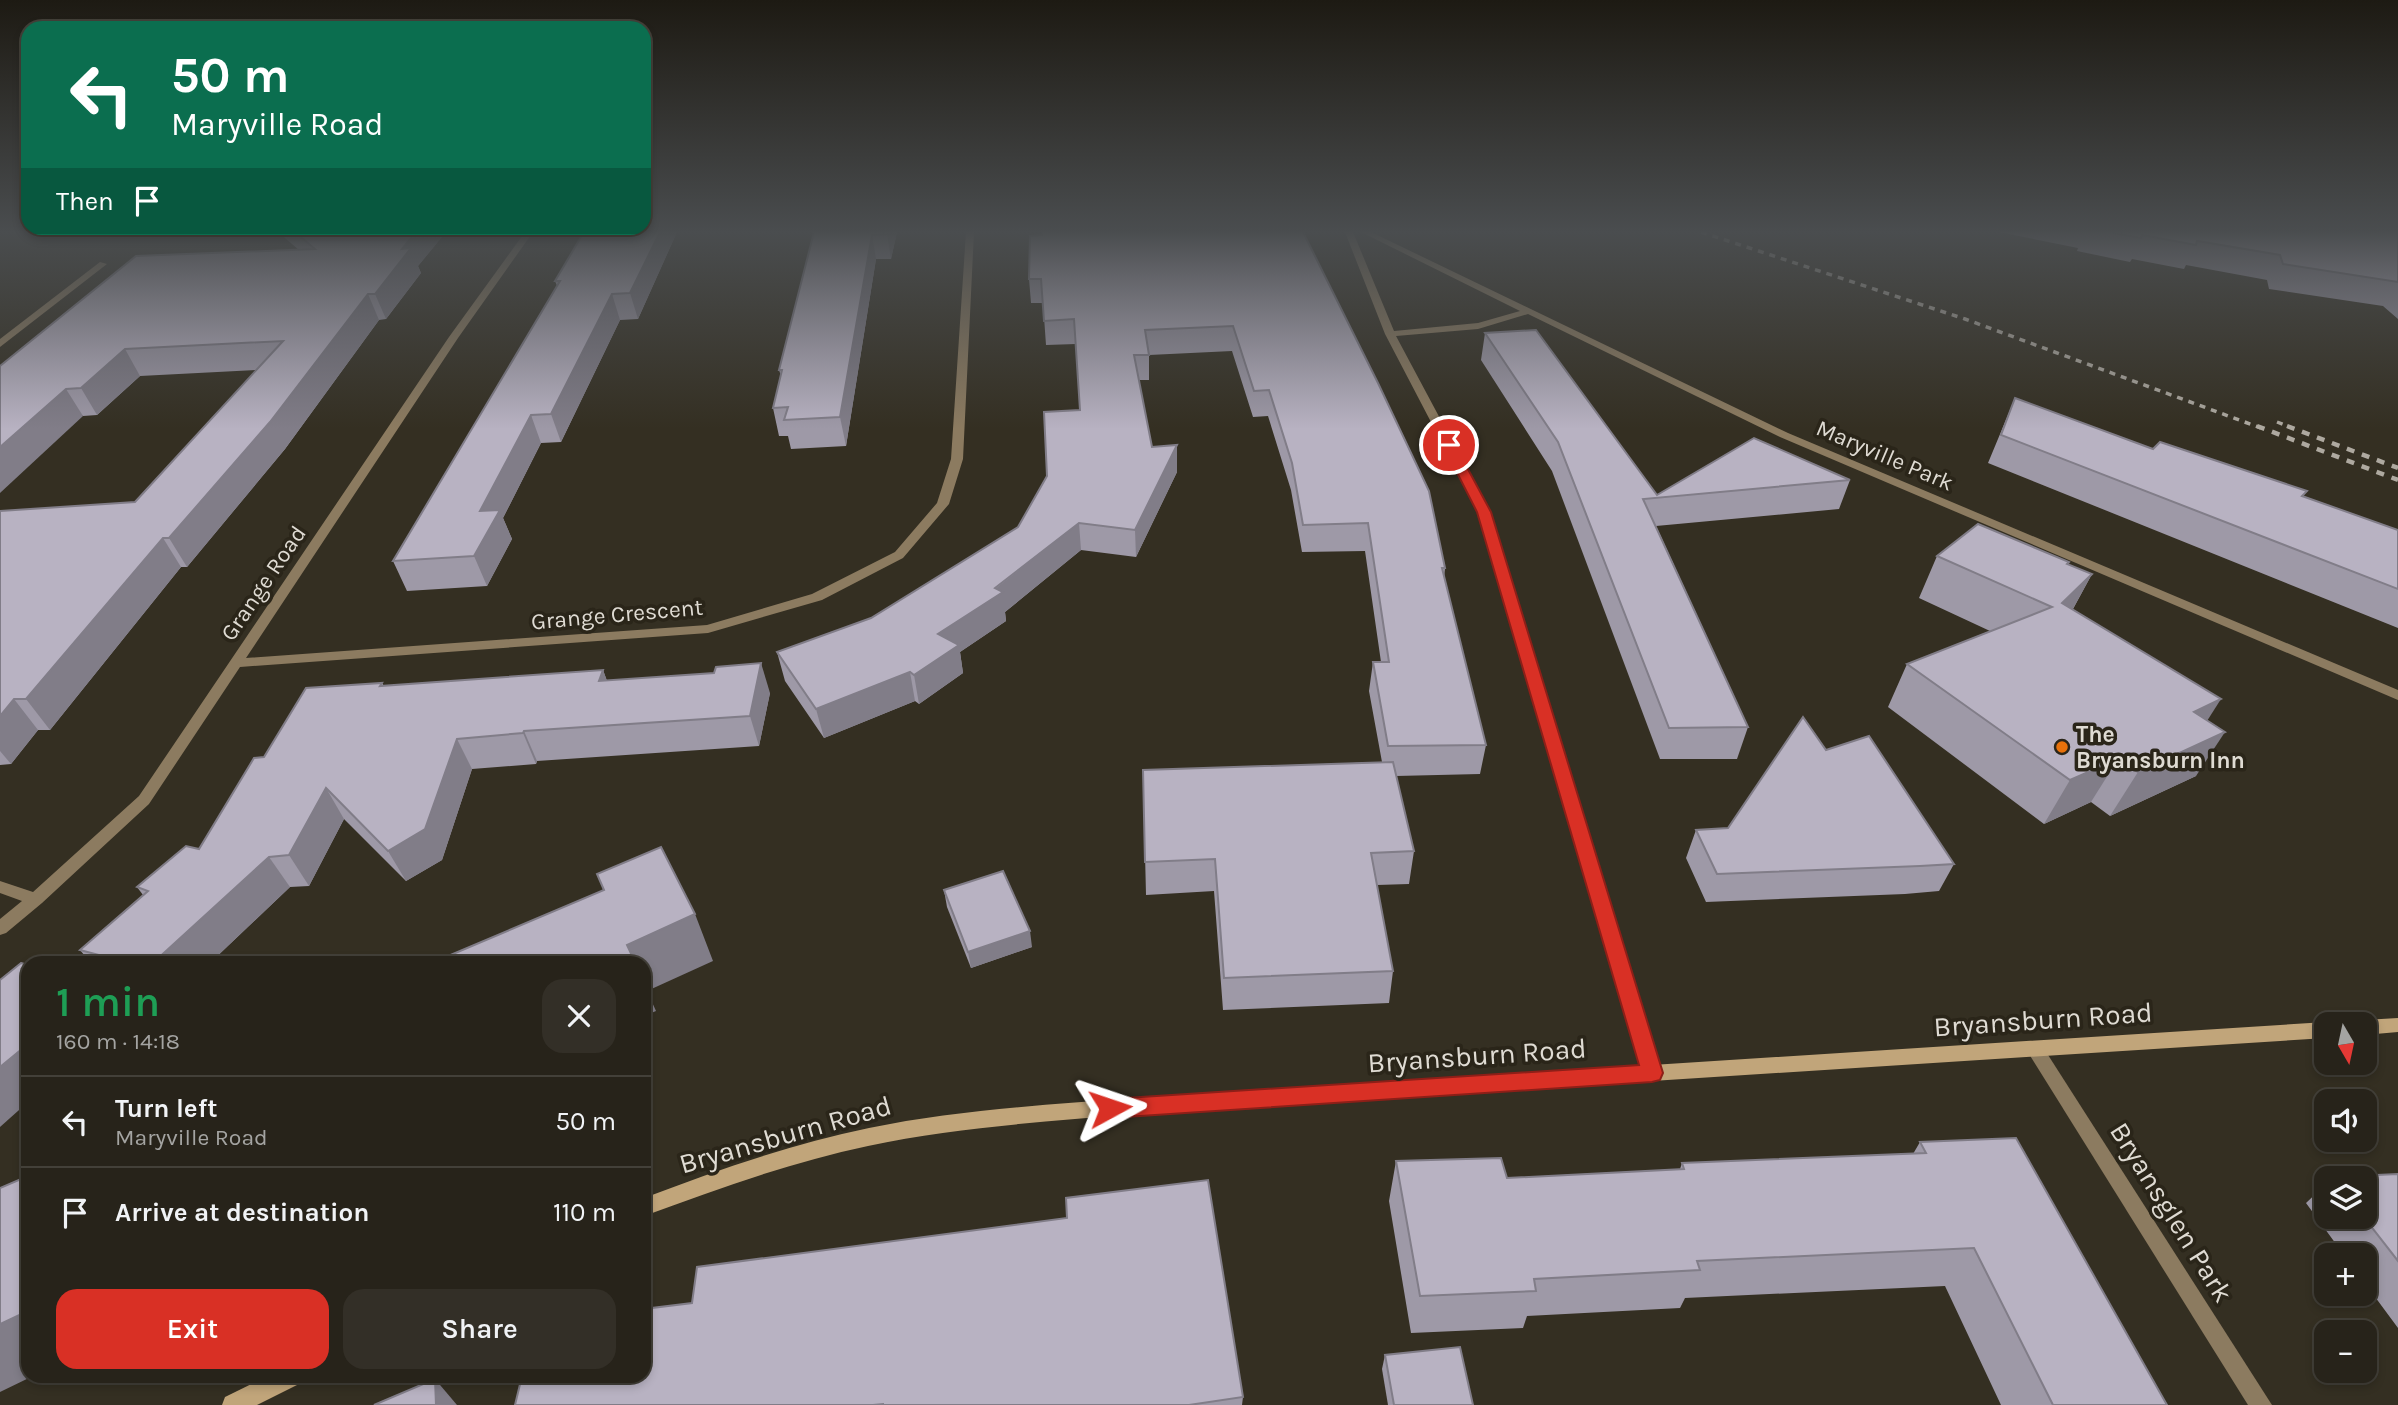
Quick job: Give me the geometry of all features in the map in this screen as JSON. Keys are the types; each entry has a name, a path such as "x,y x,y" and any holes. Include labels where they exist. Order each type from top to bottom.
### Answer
{"main road":[{"path":"2377,1027 2398,1025"},
{"name":"Bryansburn Road","path":"651,1206 811,1151 897,1131 963,1121 1134,1106 2314,1031"},
{"path":"233,1405 276,1383"}],"street":[{"path":"0,344 60,298"},
{"name":"Grange Road","path":"0,928 36,899 144,800 482,298"},
{"name":"Grange Crescent","path":"234,663 708,629 817,597 900,555 943,504 957,459 966,298"},
{"path":"1375,298 1390,334 1484,512 1652,1073"},
{"name":"Maryville Park","path":"1500,298 1784,435 2398,695"},
{"path":"1390,334 1463,328 1513,318 1528,311"},
{"path":"0,887 36,899"},
{"name":"Bryansglen Park","path":"2035,1049 2261,1405"}],"building":[{"path":"85,298 365,298 270,422 169,538 163,538 26,699 14,699 0,716 0,511 135,502 283,341 125,349 81,388 66,389 0,447 0,366"},
{"path":"550,298 610,298 551,414 531,415 480,511 500,510 474,556 393,561"},
{"path":"797,298 861,298 840,417 784,420 788,407 773,408 782,370 779,370"},
{"path":"1042,298 1336,298 1429,491 1445,568 1442,568 1486,745 1388,746 1373,662 1389,662 1368,523 1303,525 1292,463 1269,390 1254,391 1233,326 1145,330 1149,355 1134,355 1152,447 1177,445 1135,530 1079,523 995,588 1003,592 938,634 959,645 914,675 910,672 816,709 777,652 871,618 1018,527 1047,476 1044,412 1080,410 1074,319 1044,321"},
{"path":"1536,330 1657,495 1754,438 1850,480 1643,499 1748,727 1669,728 1558,442 1485,333"},
{"path":"2015,398 2153,449 2160,442 2307,491 2302,496 2398,530 2398,589 2001,435"},
{"path":"1978,524 2092,574 2062,603 2221,699 2194,712 2225,732 2138,772 2118,759 2070,780 1907,664 2052,607 1937,556"},
{"path":"761,663 750,716 524,731 457,739 425,829 388,851 326,788 289,855 269,857 161,956 102,956 80,950 148,891 137,887 186,846 199,849 254,758 264,757 306,688 382,683 380,686 603,670 599,681 714,673 716,667"},
{"path":"1803,717 1826,750 1869,736 1954,864 1717,874 1696,830 1728,828"},
{"path":"1393,762 1414,851 1371,853 1393,971 1224,978 1215,859 1145,862 1143,770"},
{"path":"661,847 695,914 627,945 632,956 448,956 604,890 597,874"},
{"path":"1003,871 1030,931 968,952 944,890"},
{"path":"21,963 21,1050 0,1067 0,980"},
{"path":"2016,1138 2167,1405 2053,1405 1974,1248 1697,1261 1700,1270 1534,1279 1536,1291 1420,1296 1396,1161 1501,1158 1507,1178 1684,1169 1682,1163 1926,1153 1920,1142"},
{"path":"2398,1174 2398,1261 2373,1229 2377,1229 2377,1175"},
{"path":"21,1179 21,1314 0,1324 0,1188"},
{"path":"1208,1180 1243,1397 1189,1405 515,1405 520,1383 651,1383 651,1308 692,1303 697,1267 1067,1218 1066,1198"},
{"path":"1460,1347 1473,1405 1394,1405 1385,1355"},
{"path":"426,1383 435,1383 436,1405 374,1405"}],"railway":[{"path":"1900,298 2261,428"},
{"path":"2277,422 2287,426"},
{"path":"2257,426 2398,480"},
{"path":"2287,426 2398,468"},
{"path":"2287,426 2292,428"}],"place":[{"name":"The Bryansburn Inn","path":"2062,747"}],"route":[{"path":"1110,1108 1652,1073 1484,512 1449,445"}]}
